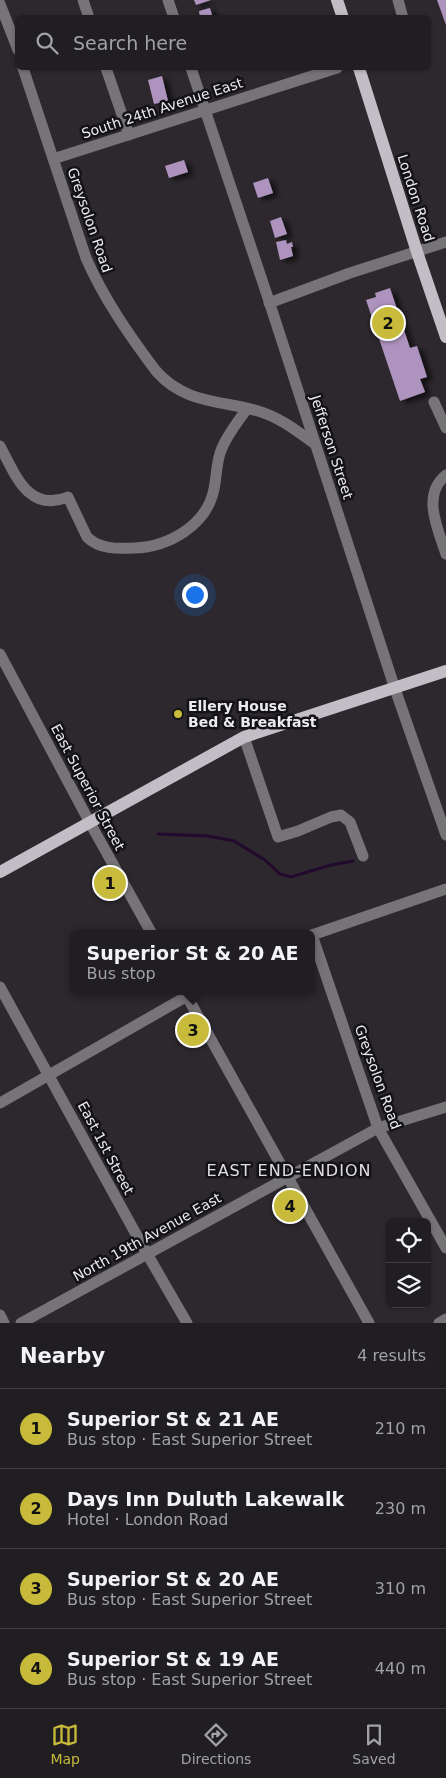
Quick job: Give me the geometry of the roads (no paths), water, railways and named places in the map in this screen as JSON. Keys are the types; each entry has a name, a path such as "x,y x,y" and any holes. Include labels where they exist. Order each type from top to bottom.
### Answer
{"main road":[{"path":"337,0 342,15"},
{"name":"London Road","path":"360,70 417,252 443,320 446,337"},
{"path":"0,872 244,737 446,671"}],"street":[{"path":"84,0 88,15"},
{"path":"168,0 173,15"},
{"path":"398,0 402,15"},
{"path":"0,4 15,42"},
{"name":"Greysolon Road","path":"24,70 80,243 92,274 111,307 156,371 169,383 189,395 210,402 247,408 269,415 315,444"},
{"path":"107,70 129,135"},
{"name":"Jefferson Street","path":"192,70 395,689 446,835"},
{"name":"South 24th Avenue East","path":"53,159 331,70"},
{"path":"269,303 350,273 446,242"},
{"path":"434,402 446,428"},
{"path":"0,446 17,478 34,498 49,501 68,497 87,537 91,541 119,549 152,546 178,535 204,514 214,489 216,469 222,447 247,408"},
{"path":"446,475 440,480 433,500 433,517 446,554"},
{"name":"East Superior Street","path":"0,654 150,930"},
{"path":"244,737 278,837 298,832 331,817 341,815 350,822 363,856"},
{"path":"315,934 446,889"},
{"name":"Greysolon Road","path":"315,944 378,1128 446,1248"},
{"name":"East 1st Street","path":"0,987 147,1255 187,1323"},
{"path":"0,1103 50,1076 186,995"},
{"path":"190,995 287,1177 369,1323"},
{"name":"North 19th Avenue East","path":"21,1323 378,1128 446,1107"},
{"path":"0,1315 4,1323"},
{"path":"439,1323 446,1319"}],"waterway":[{"path":"158,834 208,836 234,841 265,860 280,874 291,877 331,865 353,861"}],"place":[{"name":"Days Inn Duluth Lakewalk","path":"388,323"},
{"name":"Ellery House Bed & Breakfast","path":"178,714"},
{"name":"Superior St & 21 AE","path":"110,883"},
{"name":"Superior St & 20 AE","path":"193,1030"},
{"name":"Superior St & 19 AE","path":"290,1206"}],"district":[{"name":"EAST END-ENDION","path":"289,1170"}]}
